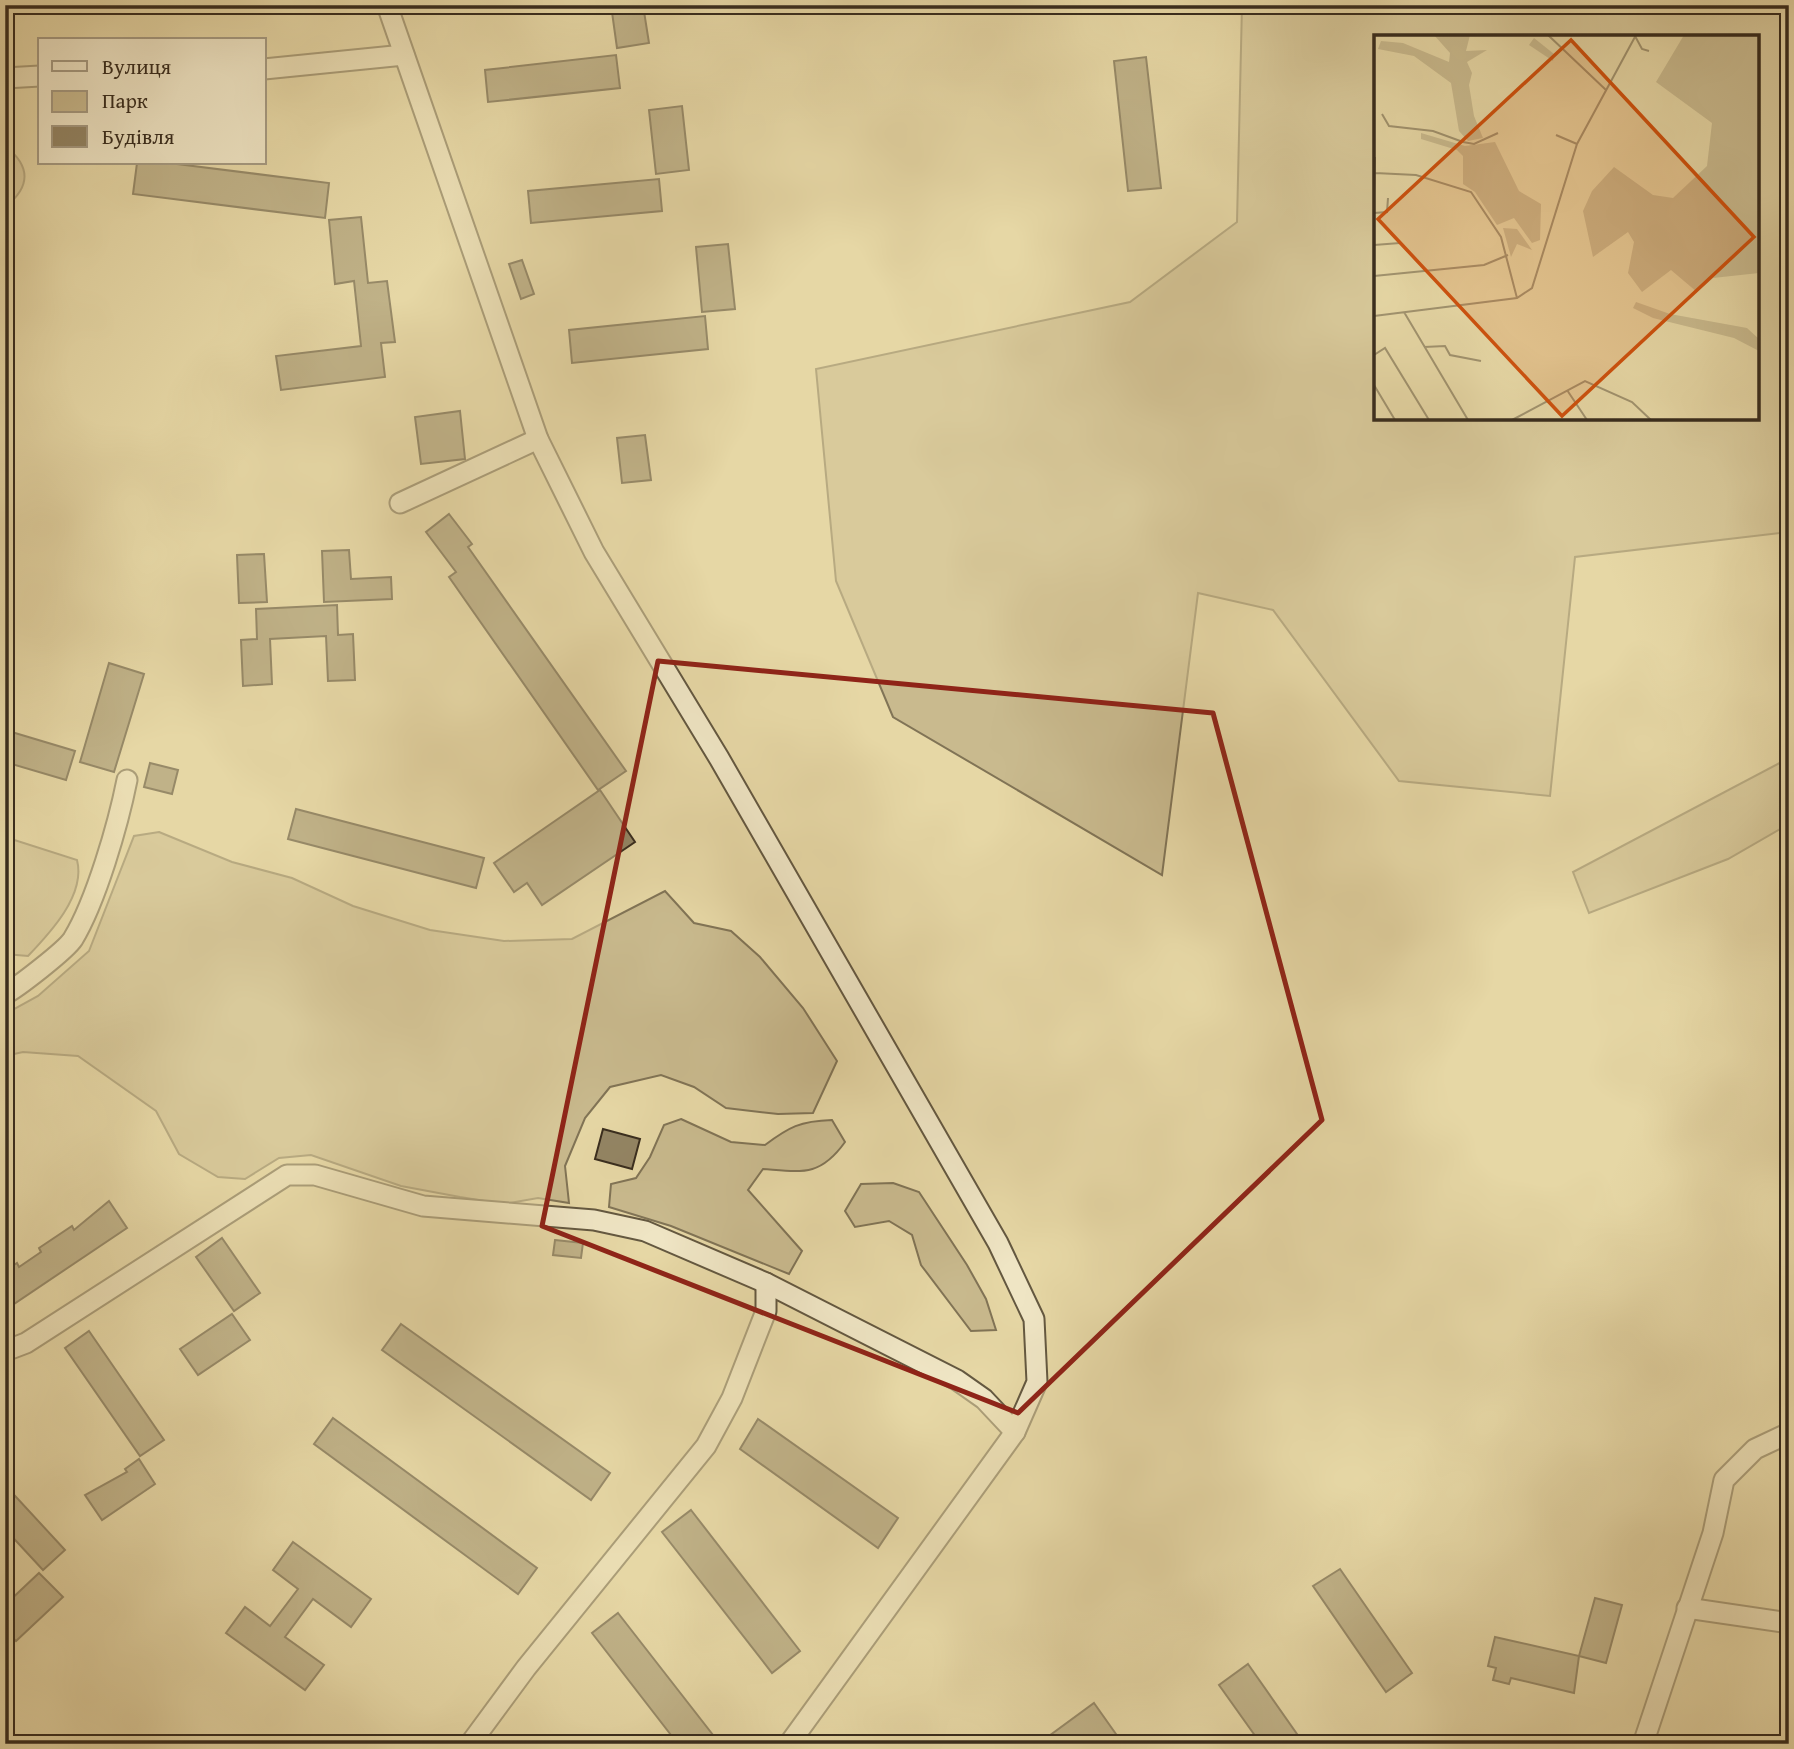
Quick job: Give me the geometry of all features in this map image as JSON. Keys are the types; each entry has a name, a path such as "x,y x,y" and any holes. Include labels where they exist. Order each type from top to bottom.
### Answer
{"street":[{"path":"387,5 538,439 594,552 719,758 998,1243 1034,1319 1037,1382 1015,1432 789,1744"},
{"path":"266,69 404,55"},
{"path":"5,78 38,76"},
{"path":"400,503 538,439"},
{"path":"5,994 72,942 96,884 121,811 127,780"},
{"path":"5,1351 26,1343 287,1175 315,1175 423,1206 594,1220 645,1231 765,1283 957,1380 984,1399 1015,1432"},
{"path":"470,1744 526,1668 706,1446 732,1398 766,1311 765,1283"},
{"path":"1643,1744 1713,1533 1724,1480 1755,1448 1789,1433"},
{"path":"1687,1608 1789,1623"}],"highlighted area":[{"path":"658,661 1213,713 1322,1120 1018,1413 542,1226"}],"green space":[{"path":"1242,5 1789,5 1789,532 1575,557 1550,796 1399,781 1273,610 1198,593 1162,875 893,717 836,581 816,369 1130,302 1237,222"},
{"path":"5,146 20,161 24,176 20,192 5,207"},
{"path":"1789,758 1789,824 1728,859 1589,913 1573,872"},
{"path":"159,832 232,862 292,878 353,906 430,930 504,941 572,939 665,891 694,923 731,931 760,957 803,1008 837,1061 813,1113 778,1114 726,1108 694,1087 661,1075 610,1087 585,1118 565,1166 569,1203 538,1198 503,1204 460,1197 401,1186 311,1155 279,1158 245,1179 218,1177 179,1154 156,1111 78,1056 23,1052 5,1056 5,1014 38,996 89,951 134,836"},
{"path":"5,837 77,860 76,887 71,900 56,925 28,956 5,954"},
{"path":"681,1119 731,1142 765,1145 796,1126 832,1120 845,1142 827,1161 809,1170 763,1169 748,1190 802,1251 789,1274 671,1226 609,1207 611,1184 636,1178 650,1157 664,1125"},
{"path":"893,1183 919,1192 986,1299 996,1330 971,1331 921,1265 912,1235 889,1221 855,1227 845,1211 861,1184"}],"building":[{"path":"611,5 643,5 649,43 617,48"},
{"path":"616,55 620,88 488,102 485,70"},
{"path":"1146,57 1161,188 1128,191 1114,61"},
{"path":"682,106 689,170 656,174 649,110"},
{"path":"137,164 177,164 329,183 325,218 133,194"},
{"path":"659,179 662,211 531,223 528,191"},
{"path":"361,217 368,283 387,281 395,342 381,343 385,377 281,390 276,356 361,346 354,281 335,284 329,220"},
{"path":"728,244 735,309 702,312 696,247"},
{"path":"522,260 534,294 521,299 509,264"},
{"path":"705,316 708,349 572,363 569,330"},
{"path":"460,411 465,459 421,464 415,417"},
{"path":"645,435 651,480 622,483 617,438"},
{"path":"449,514 472,544 468,547 626,771 598,790 449,577 456,572 426,532"},
{"path":"349,550 351,579 391,577 392,599 324,602 322,551"},
{"path":"264,554 267,602 239,603 237,555"},
{"path":"337,605 338,635 353,634 355,680 328,681 326,636 270,639 272,684 243,686 241,640 257,639 256,609"},
{"path":"109,663 144,674 114,772 80,762"},
{"path":"5,730 75,751 66,780 5,762"},
{"path":"150,763 178,770 172,794 144,787"},
{"path":"600,790 635,842 542,905 527,883 514,892 494,863"},
{"path":"296,809 484,858 476,888 288,839"},
{"path":"603,1129 640,1139 632,1169 595,1159"},
{"path":"109,1201 127,1228 5,1310 5,1271 17,1263 19,1267 41,1252 39,1248 72,1226 74,1230"},
{"path":"222,1238 260,1293 234,1311 196,1257"},
{"path":"555,1240 583,1243 581,1258 553,1255"},
{"path":"232,1314 250,1340 198,1375 180,1349"},
{"path":"401,1324 610,1473 591,1500 382,1350"},
{"path":"89,1331 164,1440 140,1456 65,1348"},
{"path":"333,1418 537,1568 518,1594 314,1444"},
{"path":"758,1419 898,1518 878,1548 740,1449"},
{"path":"139,1459 155,1484 102,1520 85,1495 127,1472 125,1469"},
{"path":"5,1485 65,1550 43,1570 5,1529"},
{"path":"691,1510 800,1651 772,1673 662,1532"},
{"path":"293,1542 371,1599 351,1627 313,1599 285,1637 324,1665 305,1690 226,1633 245,1607 270,1626 298,1589 273,1570"},
{"path":"1340,1569 1412,1673 1386,1692 1313,1586"},
{"path":"39,1573 63,1597 16,1641 5,1630 5,1605"},
{"path":"1595,1598 1622,1605 1606,1663 1579,1656"},
{"path":"618,1613 720,1744 678,1744 592,1633"},
{"path":"1495,1637 1579,1656 1574,1693 1511,1678 1509,1684 1493,1680 1496,1668 1488,1666"},
{"path":"1248,1664 1304,1744 1261,1744 1219,1685"},
{"path":"1094,1703 1123,1744 1038,1744"}]}
